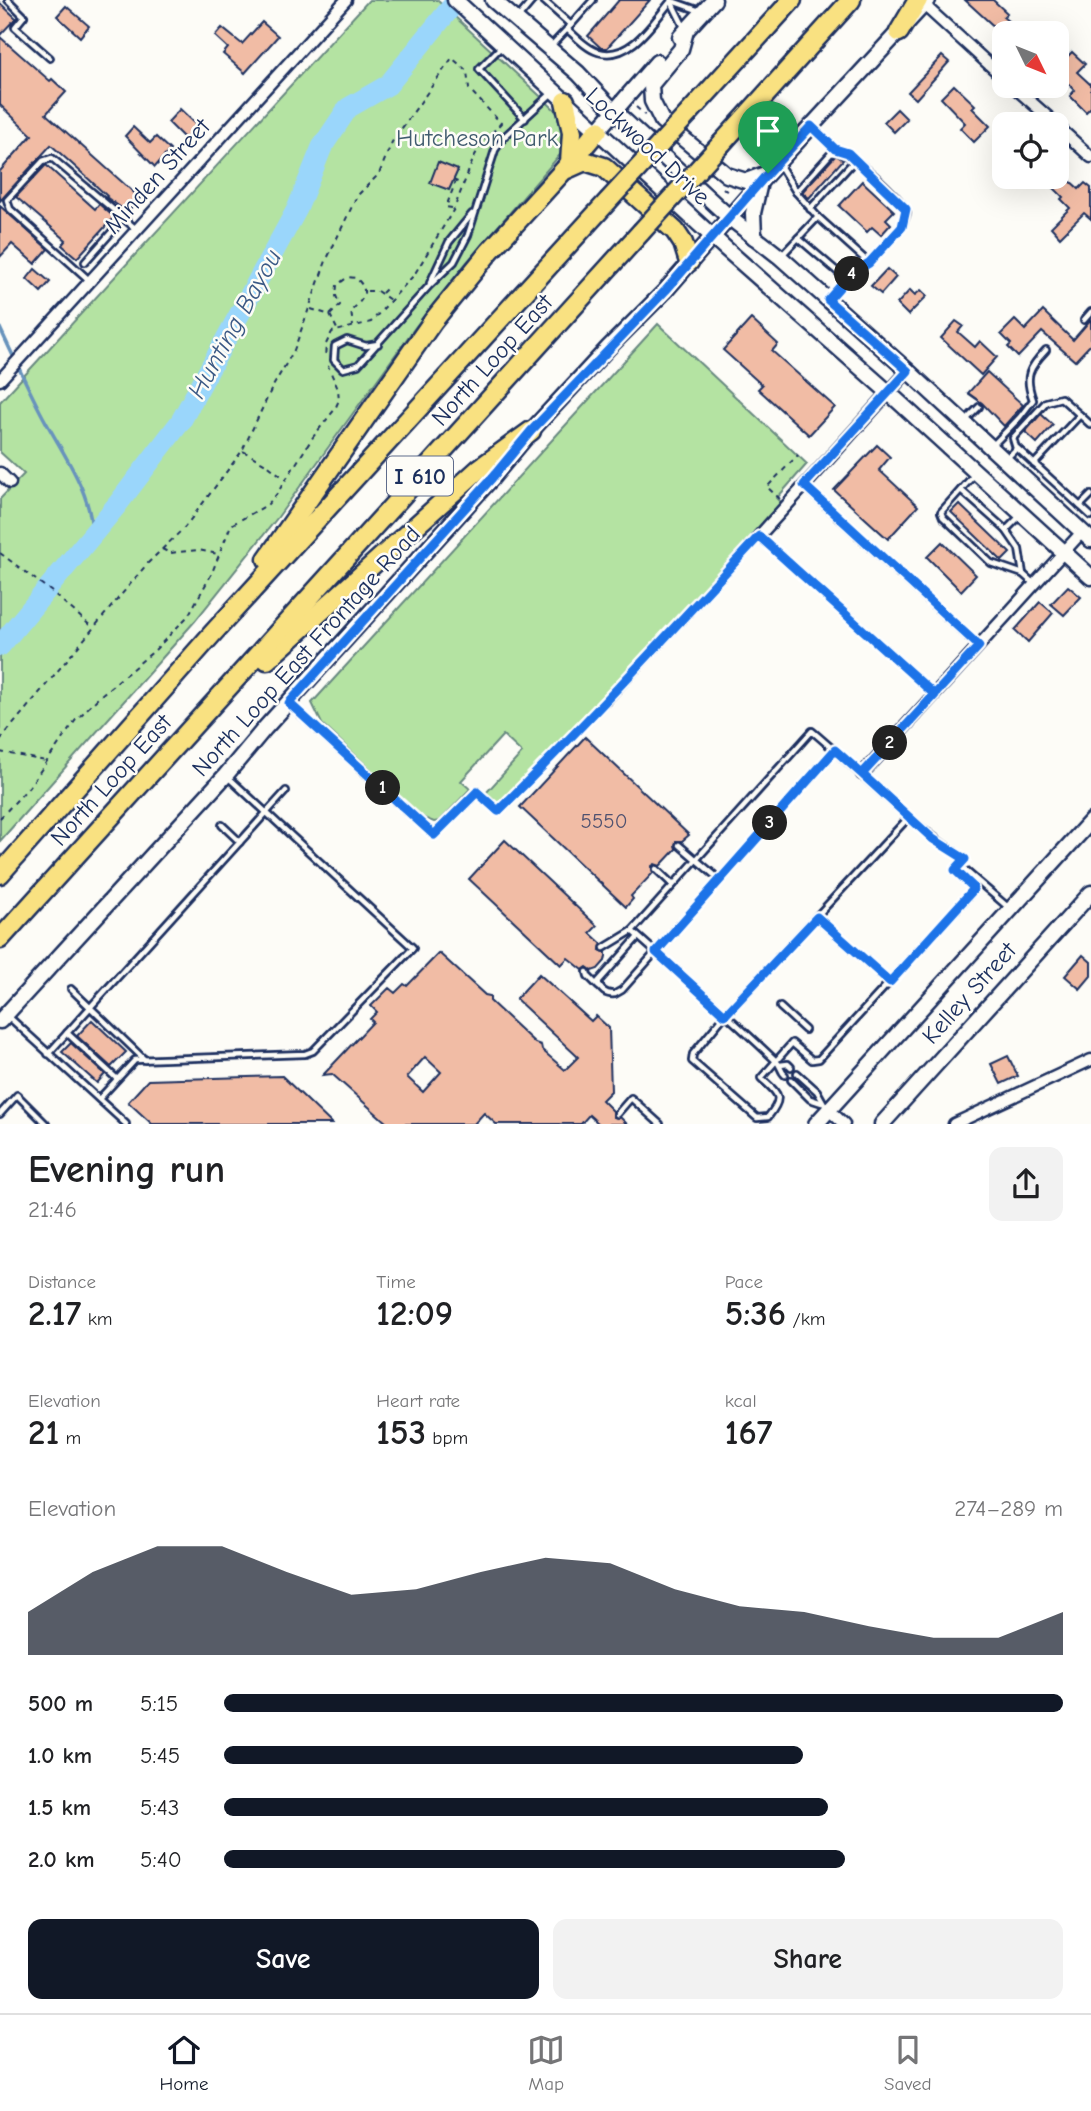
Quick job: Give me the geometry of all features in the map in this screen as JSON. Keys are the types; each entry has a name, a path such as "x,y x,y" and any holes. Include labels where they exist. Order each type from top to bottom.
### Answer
{"highway":[{"name":"North Loop East","path":"0,874 213,633 792,0"},
{"name":"North Loop East","path":"0,939 850,0"},
{"path":"899,32 923,2"},
{"path":"560,96 572,132 567,167"},
{"path":"213,633 297,518 433,321 490,251 598,130"},
{"path":"567,167 585,161 604,167 675,231 683,243 689,262"},
{"path":"199,720 480,468 531,431"}],"main road":[{"name":"Lockwood Drive","path":"455,0 712,237 888,392 1091,577"},
{"name":"Lockwood Drive","path":"493,0 578,73 613,110 730,218 780,257 1048,501 1087,532"},
{"path":"598,130 613,110 714,0"},
{"path":"686,31 681,49 651,85 650,96 656,111 662,121 727,176 746,181 769,173"},
{"name":"North Loop East Frontage Road","path":"3,1018 231,780 289,703 492,478 531,431 899,32"},
{"path":"754,237 753,213 769,173"},
{"name":"Kelley Street","path":"816,1124 826,1107 1091,821"},
{"name":"Kelley Street","path":"882,1124 1090,895"}],"street":[{"name":"Minden Street","path":"0,380 346,0"},
{"path":"923,2 992,67"},
{"path":"1026,98 1042,112"},
{"path":"1069,137 1091,156"},
{"path":"759,536 908,371"},
{"path":"0,473 10,483"},
{"path":"862,774 1064,552 1087,532"},
{"path":"954,1124 1091,1060"},
{"path":"826,1107 844,1124"}],"lane":[{"path":"8,0 24,16 15,27 50,58"},
{"path":"516,20 533,0"},
{"path":"543,0 596,52 610,53 632,46 671,1"},
{"path":"550,48 593,0"},
{"path":"671,1 703,12"},
{"path":"671,1 686,31"},
{"path":"503,45 479,69 525,119"},
{"path":"378,344 366,346 347,340 335,346 334,360 343,369 358,365 378,344 429,286 454,262 468,235 495,150 504,137 525,119 560,96"},
{"path":"811,126 835,149 848,153 888,190 907,213 902,227 869,263 846,279 828,300"},
{"path":"796,192 835,149"},
{"path":"90,281 10,209 7,200 16,190 43,161 52,158 136,230"},
{"path":"810,209 855,160"},
{"path":"769,173 796,192 818,217 869,263"},
{"path":"429,286 440,256 473,213"},
{"path":"780,257 818,217"},
{"path":"85,262 117,226"},
{"path":"110,234 123,245"},
{"path":"798,238 846,279"},
{"path":"92,255 105,264"},
{"path":"1084,320 1091,312"},
{"path":"990,447 1033,400 1029,370 1046,350"},
{"path":"1091,425 1061,398 1046,402 1013,438 1017,448 1091,516"},
{"path":"964,422 979,407"},
{"path":"1034,464 1080,415"},
{"path":"1005,460 1017,448"},
{"path":"976,473 941,512 943,517 991,563 1023,574 1035,584"},
{"path":"804,485 979,646"},
{"path":"1048,501 1060,488"},
{"path":"961,490 1006,530 1019,549 1023,574"},
{"path":"1080,506 1091,495"},
{"path":"1006,530 1021,513"},
{"path":"606,702 759,536 935,695"},
{"path":"289,703 434,835 477,792 498,811"},
{"path":"604,948 632,931 812,731 862,774 909,817 933,839 965,859 955,870 973,890 819,1059 812,1060 792,1043 778,1063 761,1077 778,1094 778,1105 768,1117 757,1118 692,1061 693,1054 725,1015 909,817"},
{"path":"587,972 599,987 610,994 622,990 835,750"},
{"path":"99,1098 135,1060 305,1054 313,1051 413,948 231,780"},
{"path":"48,1054 286,792"},
{"path":"222,825 240,842"},
{"path":"679,845 719,879"},
{"path":"959,865 1011,909"},
{"path":"656,869 673,885"},
{"path":"817,917 890,982"},
{"path":"632,931 778,1063 785,1075"},
{"path":"599,987 598,982 638,937"},
{"path":"71,989 145,1060"},
{"path":"780,1007 805,1030"},
{"path":"3,1018 48,1054 126,1124"},
{"path":"67,1033 117,1079"},
{"path":"778,1063 791,1067"},
{"path":"797,1073 817,1091 826,1107"},
{"path":"791,1080 810,1099 826,1107"},
{"path":"0,1114 16,1095 46,1124"},
{"path":"617,1114 631,1098 660,1124"}],"path":[{"path":"0,740 147,564 185,527 242,451 272,388 294,350 326,261 356,196 379,174 392,142 453,58 467,71 469,89 501,123 481,145 454,209 414,275 371,322 338,329 329,336 324,351 338,389 339,400 335,409 267,505 231,525 202,594 188,616 155,650 84,711 29,787 0,818"},
{"path":"454,209 446,207 454,181 464,184"},
{"path":"330,315 340,304 335,290 341,280 352,276 365,291 364,299 352,311 353,326"},
{"path":"382,293 388,286"},
{"path":"365,291 377,291 391,301"},
{"path":"310,308 330,315 338,329"},
{"path":"242,451 266,464 285,479"},
{"path":"786,505 767,487 798,455"},
{"path":"162,550 170,553 198,551 219,555"},
{"path":"0,553 52,592 94,629"},
{"path":"498,811 606,702"},
{"path":"0,752 47,761"}],"green space":[{"name":"Hutcheson Park","path":"369,0 437,0 554,109 566,126 565,149 467,262 416,326 278,517 195,621 0,841 0,499 24,474 0,452 0,402"},
{"path":"658,324 807,464 777,498 782,503 566,739 499,808 486,793 522,753 503,735 461,781 470,789 440,821 434,822 421,817 322,724 312,703"}],"building":[{"path":"619,0 650,0 607,48 601,48 588,36"},
{"path":"965,0 993,0 1007,13 1003,17 1008,21 992,21 992,25"},
{"path":"0,3 16,18 0,35"},
{"path":"66,6 89,26 80,37 57,16"},
{"path":"262,22 278,36 245,73 223,54 228,48 215,36 222,28 242,44"},
{"path":"0,37 66,92 46,114 140,198 127,212 106,197 51,145 0,201 0,171 32,135 0,105"},
{"path":"1072,52 1085,64 1077,72 1091,85 1091,107 1086,112 1070,96 1075,90 1069,84 1069,55"},
{"path":"942,56 949,62 916,99 908,92"},
{"path":"954,85 975,105 972,108 990,126 974,142 960,128 965,123 941,98"},
{"path":"180,109 198,126 185,139 168,122"},
{"path":"897,109 907,119 894,132 884,122"},
{"path":"133,127 150,143 156,137 170,150 155,167 125,136"},
{"path":"836,155 843,160 809,198 802,192"},
{"path":"438,162 458,170 449,190 430,183"},
{"path":"46,165 95,209 99,204 114,217 77,258 62,245 66,240 16,197"},
{"path":"1069,180 1079,189 1085,183 1091,188 1091,219 1084,213 1060,237 1051,227 1070,208 1061,199 1063,197 1055,189 1069,189"},
{"path":"862,181 894,211 886,219 891,224 881,235 872,227 867,232 839,206"},
{"path":"0,206 48,249 35,264 12,244 0,257"},
{"path":"35,269 50,282 41,292 27,279"},
{"path":"887,269 896,277 881,294 871,286"},
{"path":"910,290 915,295 921,290 927,296 908,315 897,304"},
{"path":"1043,311 1073,340 1091,319 1091,344 1075,361 1042,332 1018,357 1008,347 1011,344 1001,334 1015,320 1025,330"},
{"path":"751,319 778,344 772,351 835,407 809,435 758,389 762,385 723,350"},
{"path":"956,321 963,326 958,332 975,347 980,341 997,357 981,375 941,338"},
{"path":"987,372 1023,405 1004,426 968,393"},
{"path":"1041,414 1053,425 1037,443 1025,432"},
{"path":"877,445 890,457 879,470 918,506 888,539 834,490"},
{"path":"959,504 1010,553 1002,561 951,512"},
{"path":"942,542 976,575 961,591 927,557"},
{"path":"1068,586 1081,597 1064,615 1051,604"},
{"path":"1040,602 1053,613 1028,642 1015,630"},
{"path":"585,737 689,835 682,841 676,841 676,849 660,866 652,866 653,873 631,896 633,899 626,907 520,807"},
{"path":"505,840 597,926 590,933 602,944 600,950 606,952 605,961 598,969 592,971 587,967 583,970 568,958 561,965 469,879"},
{"path":"439,953 485,995 490,996 490,1001 535,1043 541,1045 542,1050 565,1070 578,1057 516,999 539,974 591,1021 596,1016 609,1028 611,1091 602,1100 613,1111 613,1117 620,1117 627,1124 599,1124 589,1115 581,1124 496,1124 484,1113 474,1124 388,1124 332,1074 323,1075 373,1022 370,1019 377,1012 371,1006 389,988 395,993 404,984 407,986","holes":["425,1057 441,1072 423,1092 407,1077"]},
{"path":"1083,955 1091,962 1091,976 1080,989 1065,976"},
{"path":"92,1020 126,1052 111,1067 77,1036"},
{"path":"71,1043 105,1074 97,1083 62,1052"},
{"path":"1008,1056 1018,1076 1001,1084 991,1064"},
{"path":"282,1076 332,1124 152,1124 128,1102 148,1080"}],"waterway":[{"name":"Hunting Bayou","path":"0,646 117,505 181,421 297,209 322,147 348,108 388,85 457,0"},
{"path":"0,328 35,401 81,486 91,518 92,535"}],"route":[{"path":"768,173 666,290 531,431 492,478 289,703 434,835 477,792 498,811 606,702 759,536 935,695 862,774 933,839 965,859 955,870 973,890 890,982 817,917 725,1015 656,952 835,750 862,774 947,681 979,646 804,485 908,371 828,300 852,273 869,263 902,227 906,209 848,153 835,149 811,126 768,173"}]}
